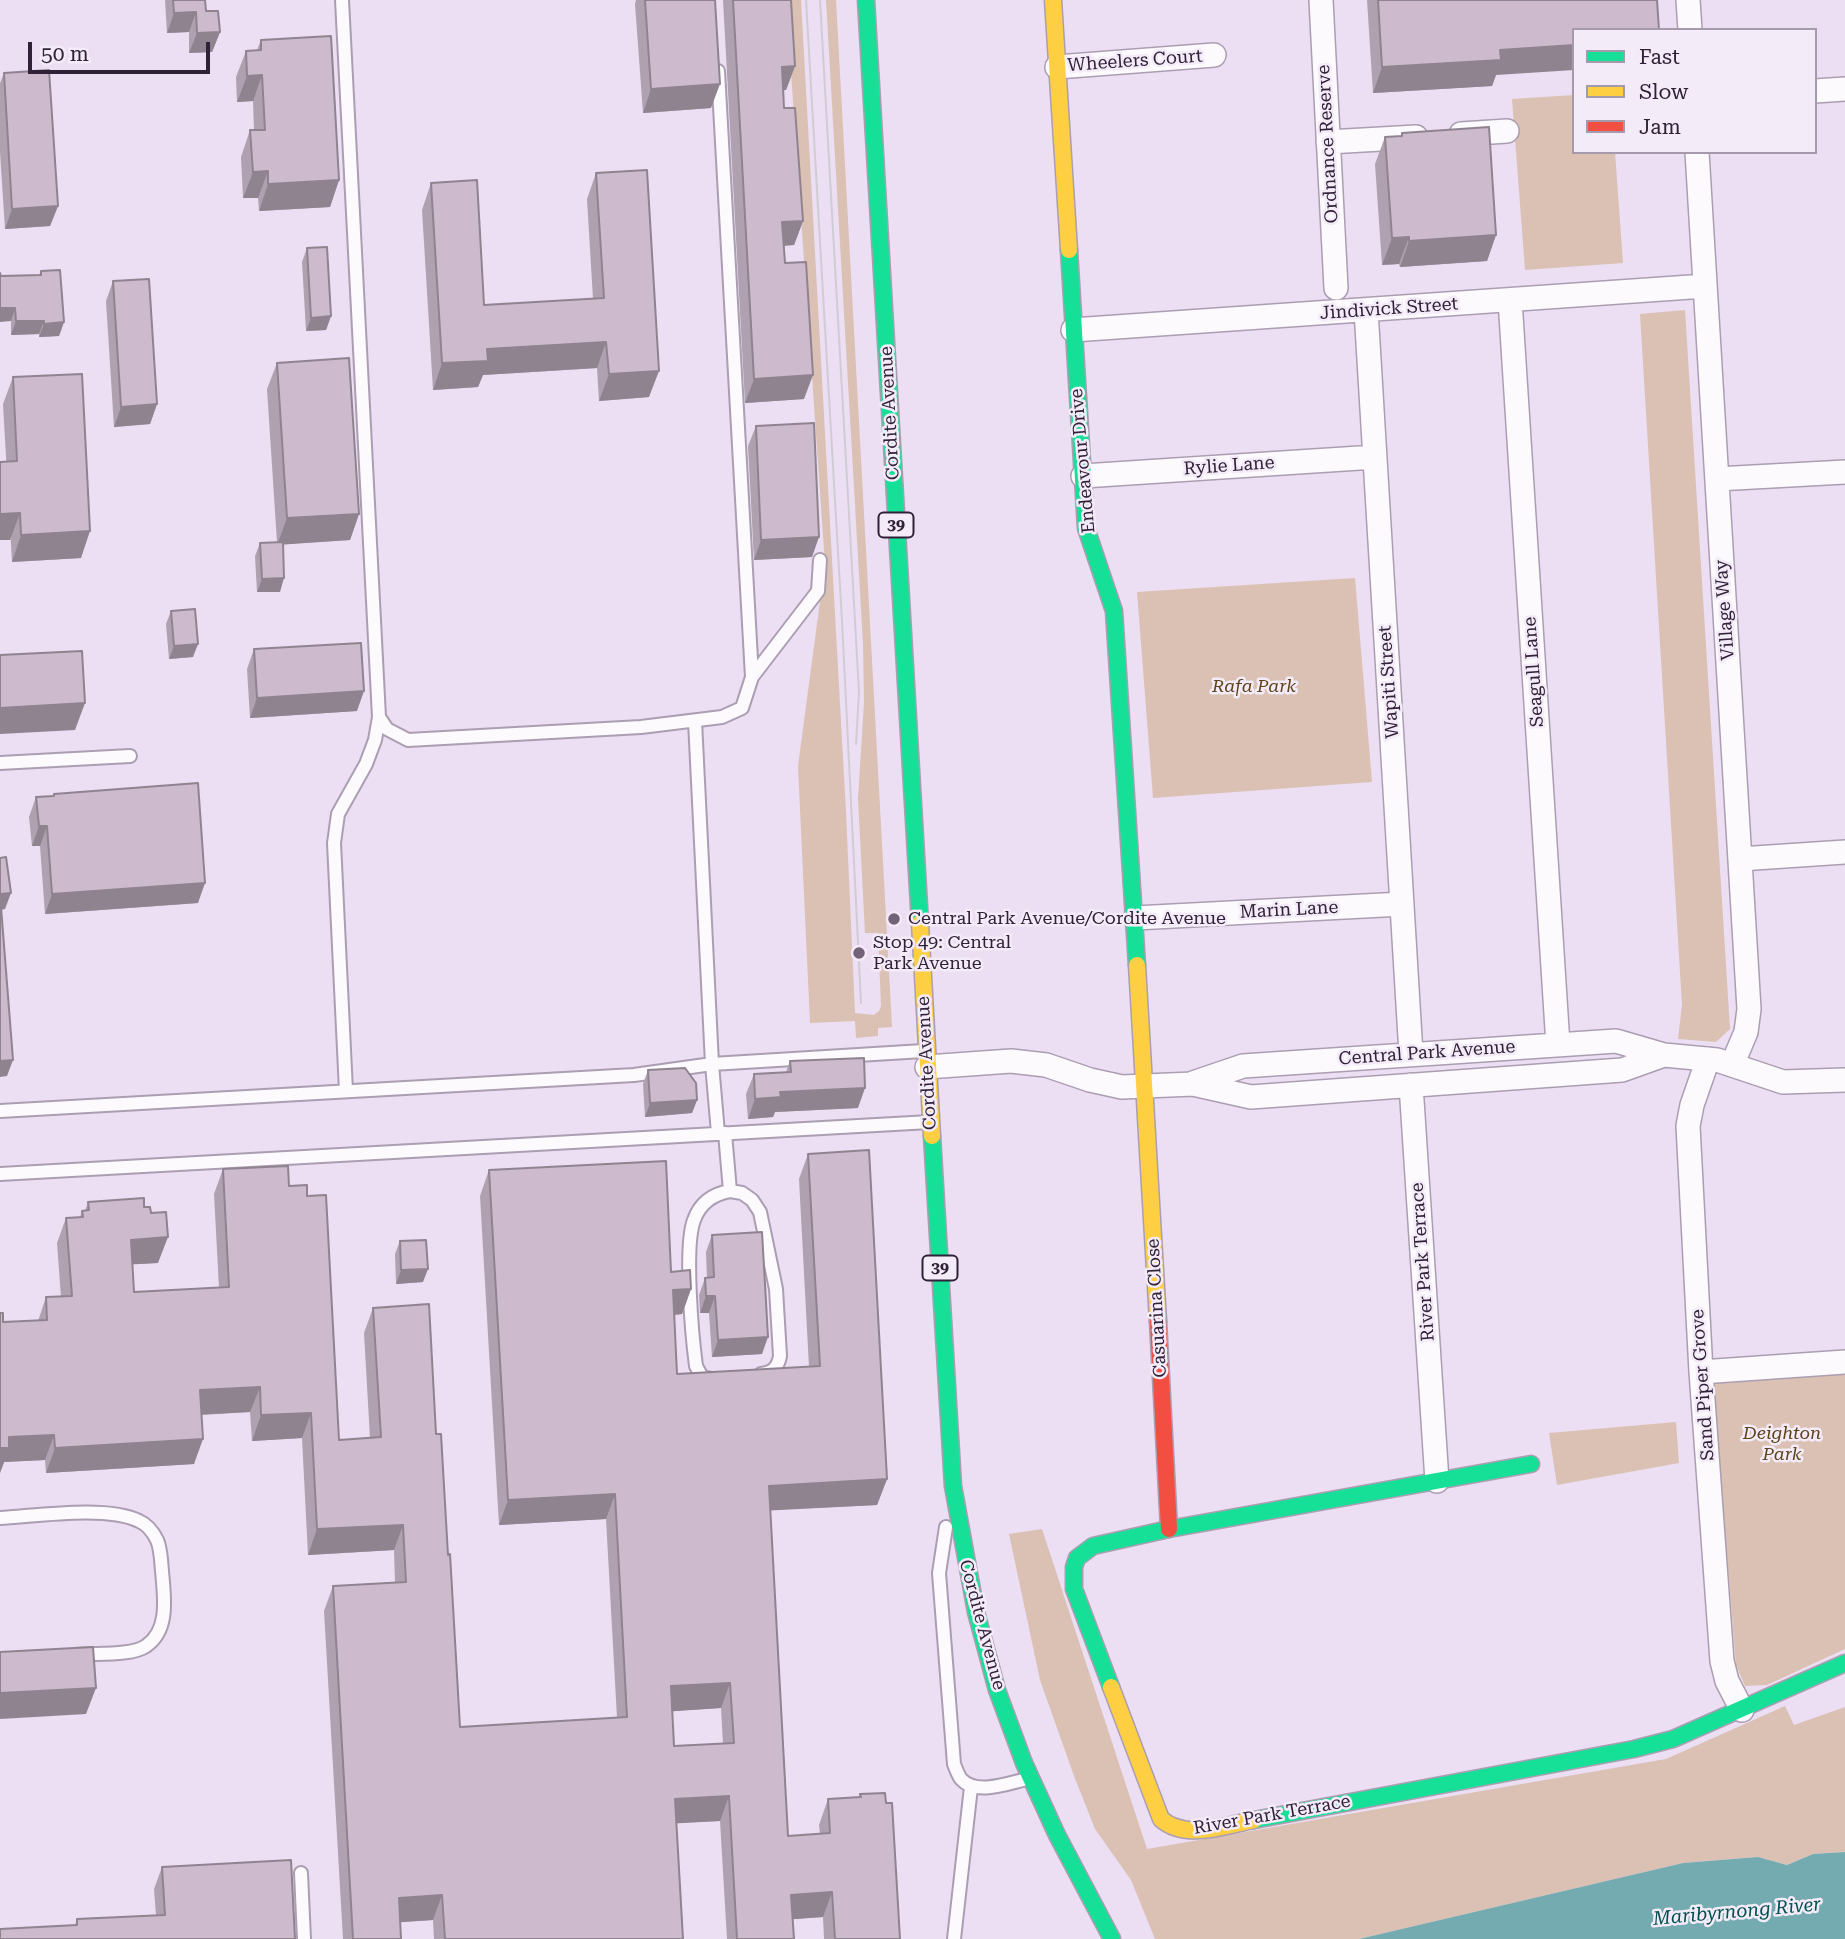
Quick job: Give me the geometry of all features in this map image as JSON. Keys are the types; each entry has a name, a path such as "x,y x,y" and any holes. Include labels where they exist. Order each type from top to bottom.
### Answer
{"street":[{"name":"Cordite Avenue","path":"866,0 953,1486 969,1583 986,1654 1031,1778 1112,1939"},
{"name":"Endeavour Drive","path":"1053,0 1086,528 1114,611 1145,1086"},
{"name":"Ordnance Reserve","path":"1321,0 1336,288"},
{"path":"1688,0 1690,28"},
{"name":"Wheelers Court","path":"1057,66 1214,55"},
{"path":"1817,91 1845,89"},
{"path":"1328,142 1507,131"},
{"name":"Village Way","path":"1697,154 1749,1009 1746,1032 1732,1065"},
{"name":"Jindivick Street","path":"1073,330 1705,286"},
{"name":"Seagull Lane","path":"1510,300 1558,1045"},
{"name":"Wapiti Street","path":"1366,310 1411,1054"},
{"name":"Rylie Lane","path":"1083,476 1375,457"},
{"path":"1717,479 1845,472"},
{"path":"1740,859 1845,852"},
{"name":"Marin Lane","path":"1135,918 1402,904"},
{"name":"Central Park Avenue","path":"1193,1084 1243,1066 1616,1041 1664,1055 1709,1059 1783,1082 1845,1080"},
{"name":"Central Park Avenue","path":"927,1059 1011,1061 1045,1065 1122,1087 1193,1084 1251,1097 1622,1070 1664,1055"},
{"name":"Sand Piper Grove","path":"1709,1059 1692,1105 1688,1126 1701,1372 1722,1661 1727,1681 1742,1710"},
{"name":"River Park Terrace","path":"1411,1085 1437,1481"},
{"name":"Casuarina Close","path":"1145,1086 1168,1529"},
{"path":"1701,1372 1845,1362"},
{"name":"River Park Terrace","path":"1531,1464 1168,1529 1093,1546 1077,1558 1074,1589 1157,1813 1169,1827 1198,1830 1634,1749 1672,1738 1742,1710 1845,1663"}],"lane":[{"path":"342,0 379,717 375,740 366,764 338,814 334,843 346,1091"},
{"path":"717,55 752,677"},
{"path":"379,717 387,729 408,740 641,727 722,718 742,708 752,677 818,592 820,560"},
{"path":"695,721 712,1064 730,1191"},
{"path":"0,763 130,756"},
{"path":"0,1111 634,1075 712,1064 927,1059"},
{"path":"0,1174 930,1122"},
{"path":"720,1378 702,1377 696,1366 691,1236 694,1220 702,1205 711,1198 730,1191 752,1200 760,1212 776,1289 779,1364 765,1374 743,1376"},
{"path":"953,1486 939,1573 954,1764 960,1778 971,1787 1000,1786 1031,1778"},
{"path":"0,1518 110,1513 139,1521 149,1528 158,1541 165,1602 156,1637 136,1651 68,1655"},
{"path":"954,1939 971,1787"},
{"path":"301,1873 304,1939"}],"green space":[{"path":"786,0 801,0 855,1013 874,1015 881,1006 878,933 865,933 858,799 864,702 863,644 826,0 836,0 892,1027 878,1028 878,1036 856,1038 855,1021 810,1023 798,766 825,564"},
{"path":"1572,95 1572,154 1615,154 1623,263 1525,270 1512,99"},
{"path":"1685,310 1730,1029 1716,1042 1678,1039 1682,1005 1640,314"},
{"name":"Rafa Park","path":"1355,578 1372,782 1153,798 1137,592"},
{"name":"Deighton Park","path":"1845,1374 1845,1649 1767,1685 1745,1686 1736,1665 1713,1383"},
{"path":"1676,1422 1679,1463 1557,1485 1549,1433"},
{"path":"1042,1529 1147,1849 1666,1759 1785,1706 1794,1725 1845,1707 1845,1852 1813,1854 1787,1865 1758,1857 1683,1863 1359,1939 1155,1939 1131,1880 1095,1829 1040,1680 1009,1534"}],"water":[{"name":"Maribyrnong River","path":"1845,1852 1845,1939 1359,1939 1683,1863 1758,1857 1787,1865 1813,1854"}],"building":[{"path":"173,0 205,0 206,11 218,11 220,32 197,33 196,12 174,13"},
{"path":"645,0 715,0 720,84 651,89"},
{"path":"733,0 791,0 795,66 782,67 784,108 795,108 803,221 782,222 785,263 806,262 813,375 754,379"},
{"path":"1378,0 1657,0 1659,28 1572,28 1572,45 1500,50 1501,60 1382,67"},
{"path":"331,36 339,180 268,184 268,171 253,172 250,130 265,130 262,75 247,76 246,51 261,50 261,40"},
{"path":"49,70 58,206 12,209 4,73"},
{"path":"1489,127 1496,235 1409,241 1409,237 1392,238 1385,137 1402,136 1402,133"},
{"path":"647,170 659,371 609,374 606,342 487,349 488,361 442,363 431,183 477,180 484,305 604,298 596,173"},
{"path":"327,247 331,316 311,318 307,248"},
{"path":"60,270 64,322 44,324 44,321 16,321 15,308 0,308 0,273 1,276 41,275 41,271"},
{"path":"149,279 157,404 121,407 113,281"},
{"path":"349,358 359,514 287,518 277,363"},
{"path":"82,374 90,531 21,535 20,513 0,514 0,462 17,461 13,377"},
{"path":"814,423 819,537 761,540 756,426"},
{"path":"283,542 284,578 262,579 260,543"},
{"path":"195,609 198,644 174,646 171,611"},
{"path":"361,643 364,691 257,698 254,649"},
{"path":"82,651 85,703 0,708 0,655"},
{"path":"198,783 205,883 52,894 47,826 39,826 36,797"},
{"path":"6,857 11,893 0,894 0,858"},
{"path":"0,894 13,1060 0,1061"},
{"path":"864,1058 865,1088 780,1092 781,1097 755,1099 754,1074 791,1072 790,1061"},
{"path":"685,1068 696,1083 697,1100 650,1103 648,1070"},
{"path":"869,1150 887,1479 769,1486 788,1836 830,1833 828,1799 885,1793 886,1803 892,1803 900,1939 835,1939 832,1892 791,1895 794,1939 737,1939 729,1796 675,1799 683,1939 445,1939 442,1895 399,1898 401,1939 353,1939 333,1586 406,1582 403,1525 317,1529 311,1413 261,1415 260,1387 200,1390 203,1439 55,1448 54,1435 9,1437 9,1448 0,1448 0,1313 3,1313 3,1322 47,1320 46,1297 72,1296 66,1218 83,1217 82,1211 89,1210 88,1202 144,1198 144,1207 150,1207 151,1213 166,1212 168,1237 131,1240 134,1292 229,1287 223,1169 288,1166 289,1186 307,1185 307,1196 326,1195 339,1440 381,1437 373,1308 429,1304 436,1434 441,1434 448,1555 450,1554 460,1727 627,1717 615,1494 508,1500 489,1170 666,1161 671,1272 690,1270 691,1289 673,1290 677,1374 820,1366 808,1154","holes":["730,1683 734,1743 674,1746 671,1686"]},
{"path":"762,1232 768,1337 718,1340 715,1296 706,1296 705,1278 714,1277 712,1235"},
{"path":"426,1240 428,1269 401,1270 400,1241"},
{"path":"93,1647 96,1688 0,1693 0,1652"},
{"path":"291,1860 295,1939 0,1939 0,1929 77,1925 77,1919 165,1915 162,1867"}],"tram line":[{"path":"806,0 861,1003"},
{"path":"820,0 859,692 856,744"}],"traffic: fast":[{"path":"866,0 920,923"},
{"path":"1069,250 1086,528 1114,611 1137,965"},
{"path":"932,1136 953,1486 976,1612 997,1690 1024,1763 1057,1835 1112,1939"},
{"path":"1111,1687 1074,1589 1074,1567 1077,1558 1093,1546 1169,1529 1531,1464"},
{"path":"1254,1820 1634,1749 1673,1739 1845,1663"}],"traffic: slow":[{"path":"1053,0 1069,250"},
{"path":"920,923 932,1136"},
{"path":"1137,965 1158,1321"},
{"path":"1111,1687 1161,1819 1171,1826 1194,1830 1219,1828 1254,1820"}],"traffic: jam":[{"path":"1158,1321 1169,1529"}],"place":[{"name":"Central Park Avenue/Cordite Avenue","path":"894,919"},
{"name":"Stop 49: Central Park Avenue","path":"859,953"}]}
